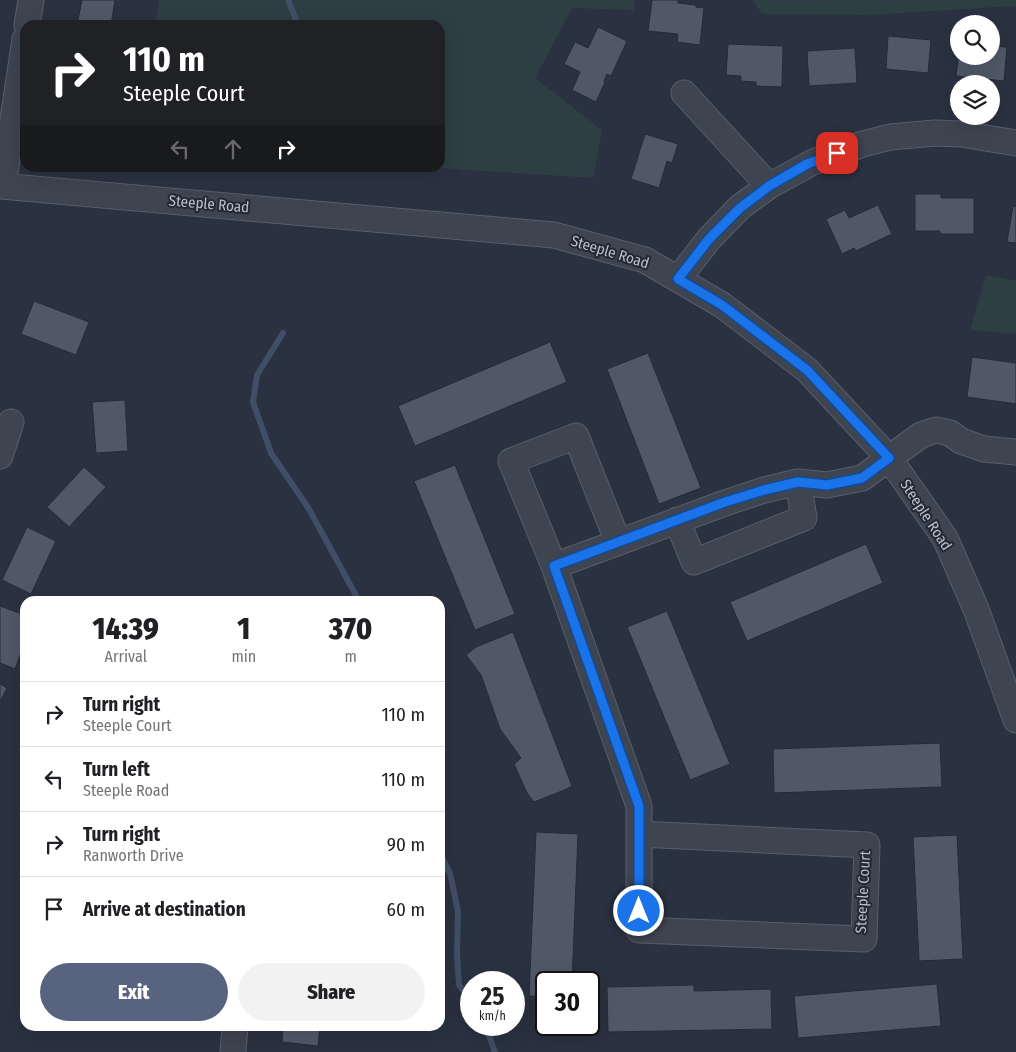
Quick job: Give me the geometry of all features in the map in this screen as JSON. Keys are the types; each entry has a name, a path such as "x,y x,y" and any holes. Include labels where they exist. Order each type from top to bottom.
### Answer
{"street":[{"path":"28,20 31,0"},
{"path":"2,186 20,71"},
{"path":"684,93 769,186"},
{"path":"678,279 709,239 740,208 769,186 813,162 890,137 935,133 961,134 1016,143"},
{"name":"Steeple Road","path":"2,186 554,235 645,260 722,305 807,370 889,458 945,538 976,609 1016,720"},
{"path":"0,456 11,422"},
{"path":"554,566 725,502 756,493 798,482 827,485 862,478 921,435 936,430 950,433 961,441 984,449 1016,452"},
{"name":"Steeple Court","path":"618,542 576,436 511,462 554,566 639,806 639,834 639,930 864,939 867,845 639,834"},
{"path":"677,520 694,562 804,518 798,482"},
{"path":"233,1052 235,1031"}],"shaded area":[{"path":"159,0 635,0 634,10 572,8 535,78 602,130 593,178 445,168 445,20 156,20"},
{"path":"752,0 1016,0 1016,6 867,15 762,14"},
{"path":"986,275 1016,281 1016,334 970,330"}],"building":[{"path":"82,0 115,0 112,20 78,20"},
{"path":"652,0 678,0 678,3 704,8 700,45 677,42 678,34 648,31"},
{"path":"598,27 627,41 611,76 607,74 596,102 572,90 580,72 564,64 575,42 588,48"},
{"path":"888,36 931,40 928,73 886,69"},
{"path":"728,44 783,46 782,87 756,86 756,82 741,81 741,76 726,75"},
{"path":"1000,47 1007,47 1004,81 1000,81 1000,75 956,75 957,65 1000,65"},
{"path":"855,48 857,83 809,86 807,51"},
{"path":"645,134 678,144 672,163 667,161 659,188 631,179"},
{"path":"915,194 941,194 941,198 974,198 974,234 940,234 940,231 915,231"},
{"path":"878,205 892,234 856,251 854,248 842,254 826,219 845,210 849,218"},
{"path":"1013,206 1016,207 1016,243 1007,242"},
{"path":"34,301 89,322 76,355 21,334"},
{"path":"550,342 567,382 415,446 398,406"},
{"path":"648,353 701,488 659,504 607,369"},
{"path":"972,357 1016,363 1016,404 967,397"},
{"path":"125,400 128,451 96,453 92,402"},
{"path":"455,465 515,614 475,630 414,481"},
{"path":"84,467 106,487 69,527 47,507"},
{"path":"27,527 56,541 31,594 2,580"},
{"path":"866,544 883,583 747,641 730,602"},
{"path":"0,606 20,613 20,655 15,669 0,663"},
{"path":"667,611 730,764 690,780 627,627"},
{"path":"513,632 572,786 534,802 527,793 514,764 521,758 500,729 481,675 466,655 476,647"},
{"path":"0,684 7,688 0,702"},
{"path":"940,743 942,787 774,793 773,749"},
{"path":"536,832 578,834 572,971 535,971 535,996 529,996"},
{"path":"957,835 963,959 919,961 913,837"},
{"path":"937,984 941,1026 798,1038 794,996"},
{"path":"694,985 694,991 771,989 772,1029 608,1032 607,987"},
{"path":"283,1031 320,1031 318,1046 282,1042"}],"waterway":[{"path":"288,0 296,20"},
{"path":"283,333 257,375 253,402 271,453 309,509 356,596"},
{"path":"445,864 450,873 458,912 457,954 460,986"},
{"path":"489,1036 495,1052"}],"route":[{"path":"639,911 639,806 554,566 725,502 764,490 798,482 827,485 862,478 889,458 807,370 722,305 678,279 709,239 740,208 769,186 807,164 837,153"}]}
